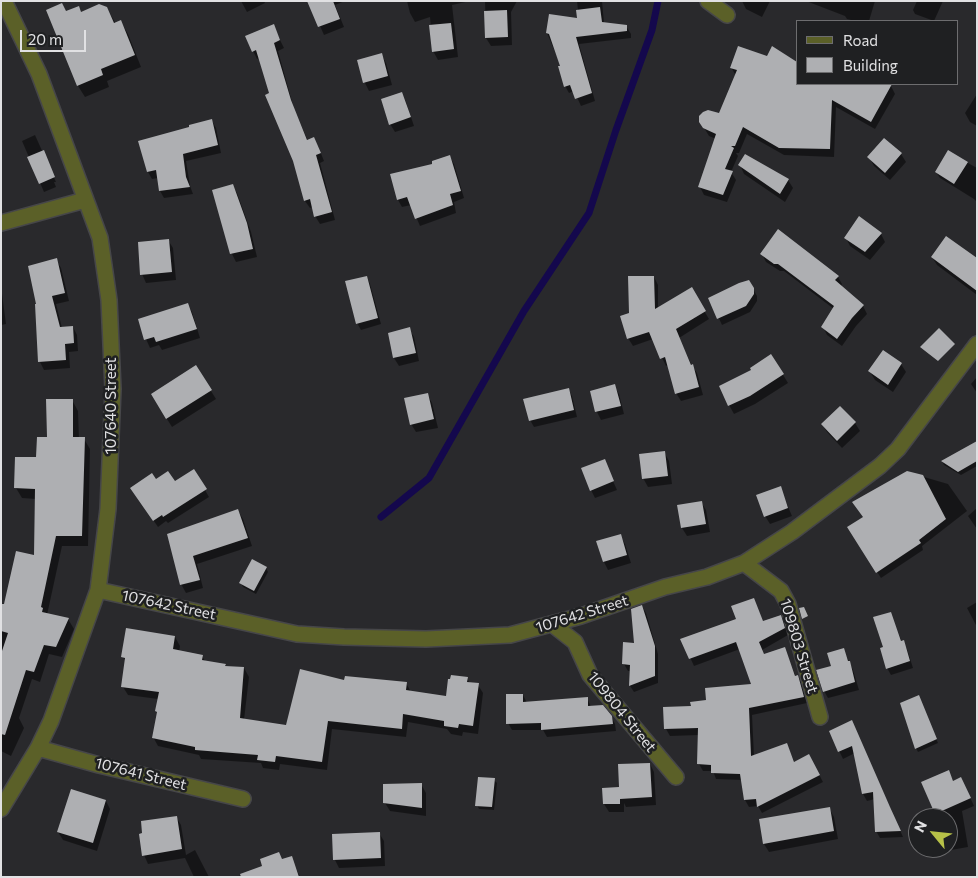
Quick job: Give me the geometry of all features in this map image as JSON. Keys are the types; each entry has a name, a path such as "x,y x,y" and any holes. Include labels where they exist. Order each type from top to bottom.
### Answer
{"street":[{"name":"107640 Street","path":"1,809 38,748 50,721 98,590 108,509 114,389 109,300 100,238 84,200 39,74 4,1"},
{"path":"708,1 727,15"},
{"path":"1,223 84,200"},
{"name":"107642 Street","path":"98,590 297,634 426,639 510,635 581,616 664,587 707,577 744,563 792,532 880,466 898,449 977,344"},
{"name":"109803 Street","path":"744,563 781,590 788,604 820,717"},
{"name":"109804 Street","path":"552,624 575,642 590,675 676,777"},
{"name":"107641 Street","path":"38,748 100,765 244,799"}],"building":[{"path":"307,1 333,1 340,19 318,27"},
{"path":"62,3 66,11 79,6 81,12 99,4 107,7 114,23 121,20 135,55 101,69 103,75 77,86 46,10"},
{"path":"600,7 602,22 627,25 627,31 576,37 592,93 575,99 570,85 564,87 558,66 560,66 549,34 546,33 549,14 577,18 576,10"},
{"path":"507,10 508,37 485,38 484,11"},
{"path":"451,23 454,49 432,52 429,25"},
{"path":"274,24 280,40 274,43 291,100 307,140 314,137 321,153 316,155 332,212 314,217 310,199 304,201 293,161 265,95 269,93 256,50 252,52 245,36"},
{"path":"738,46 767,56 772,46 796,61 796,85 891,85 871,122 832,100 830,149 779,148 743,127 735,146 731,146 734,148 725,169 733,171 723,195 698,187 716,134 703,128 699,122 699,116 708,110 719,113 737,70 730,68"},
{"path":"382,53 388,76 363,83 357,60"},
{"path":"402,92 411,117 389,125 381,99"},
{"path":"212,119 218,145 183,154 186,177 190,187 159,191 156,170 147,172 138,141"},
{"path":"884,138 902,153 885,173 867,157"},
{"path":"44,150 55,177 39,184 27,157"},
{"path":"948,150 968,162 954,184 935,172"},
{"path":"745,154 789,179 780,194 738,165"},
{"path":"450,155 461,191 450,194 453,205 415,219 407,197 397,200 390,174 432,164 432,161"},
{"path":"233,184 247,223 253,249 230,254 212,190"},
{"path":"859,216 882,233 865,252 844,238"},
{"path":"778,229 839,276 835,280 864,305 837,339 821,327 834,306 778,264 774,264 760,254"},
{"path":"946,236 977,258 977,291 931,257"},
{"path":"169,239 172,272 140,275 138,242"},
{"path":"57,258 65,293 52,296 60,327 73,326 74,343 65,344 66,360 38,362 36,304 28,266"},
{"path":"367,276 378,318 356,324 345,281"},
{"path":"628,276 654,276 655,309 692,287 706,311 676,329 691,365 693,364 699,387 675,394 665,357 660,359 649,332 627,339 620,316 629,313"},
{"path":"749,280 754,288 754,294 746,306 717,319 708,298"},
{"path":"188,303 197,329 156,342 154,337 144,340 138,319"},
{"path":"410,327 416,353 393,358 388,333"},
{"path":"939,328 955,344 938,361 920,347"},
{"path":"883,350 902,363 888,385 868,371"},
{"path":"771,354 784,374 750,396 728,406 719,386 751,370 750,368"},
{"path":"196,365 212,390 166,419 151,394"},
{"path":"615,384 621,406 595,412 590,391"},
{"path":"569,388 574,410 529,421 523,399"},
{"path":"428,393 434,419 410,425 404,398"},
{"path":"46,399 73,399 73,437 85,437 82,536 56,536 41,607 43,608 42,612 69,618 56,647 44,645 34,672 26,670 5,735 1,734 1,654 8,633 1,631 1,604 4,604 16,551 34,555 35,489 14,488 15,457 36,457 37,437 47,437"},
{"path":"840,406 856,422 837,441 821,424"},
{"path":"977,441 977,461 958,472 941,461"},
{"path":"665,451 668,476 642,479 639,454"},
{"path":"605,459 614,481 590,491 581,468"},
{"path":"194,469 207,489 163,517 162,515 153,521 130,488 152,473 156,479 168,471 175,481"},
{"path":"907,471 923,475 946,519 919,540 921,543 876,573 847,527 863,517 852,502"},
{"path":"781,486 788,508 764,517 756,495"},
{"path":"702,501 706,524 681,528 677,505"},
{"path":"238,509 248,538 193,556 200,580 180,585 167,534"},
{"path":"621,534 627,555 603,562 596,541"},
{"path":"252,559 267,567 254,591 239,583"},
{"path":"754,598 763,621 781,615 785,628 759,642 764,654 785,647 795,676 798,675 804,697 749,708 751,756 787,743 794,762 809,754 820,775 757,807 756,799 744,800 740,774 711,773 711,765 697,764 698,728 664,729 663,707 691,706 690,702 706,700 705,688 751,684 736,642 689,659 680,639 736,619 731,606"},
{"path":"642,605 655,646 655,676 629,686 630,665 622,664 623,642 634,643 631,609"},
{"path":"804,607 808,616 802,619 799,608"},
{"path":"891,612 901,641 904,640 910,661 886,669 880,648 883,647 873,617"},
{"path":"126,628 175,636 173,649 203,655 202,660 226,664 225,666 244,667 240,718 286,725 300,669 344,680 345,676 407,682 406,690 446,696 448,679 450,679 451,675 468,677 467,682 479,683 473,726 459,724 458,728 444,726 444,721 403,714 402,729 328,721 322,762 276,756 275,762 257,760 258,755 195,750 195,747 152,738 159,692 121,687 125,658 121,657"},
{"path":"844,648 848,661 850,661 855,682 823,692 816,670 831,666 827,653"},
{"path":"506,694 523,694 523,702 588,697 588,706 603,705 612,716 613,724 541,730 541,723 506,724"},
{"path":"919,695 937,739 915,749 900,703"},
{"path":"852,720 901,831 875,832 873,792 862,794 852,746 838,752 829,731"},
{"path":"650,763 652,797 620,799 620,804 603,804 602,788 619,787 618,764"},
{"path":"949,770 953,781 961,777 971,798 948,808 932,808 921,782"},
{"path":"478,777 495,778 492,807 475,806"},
{"path":"422,783 422,808 383,803 383,784"},
{"path":"71,789 106,800 93,843 57,832"},
{"path":"830,807 834,831 763,844 759,819"},
{"path":"177,816 182,849 142,856 139,834 142,833 141,821"},
{"path":"380,832 381,858 333,860 332,834"},
{"path":"279,852 282,859 292,856 299,877 241,877 240,874 262,866 260,859"}],"waterway":[{"path":"381,517 429,478 524,311 589,213 652,30 658,1"}]}
